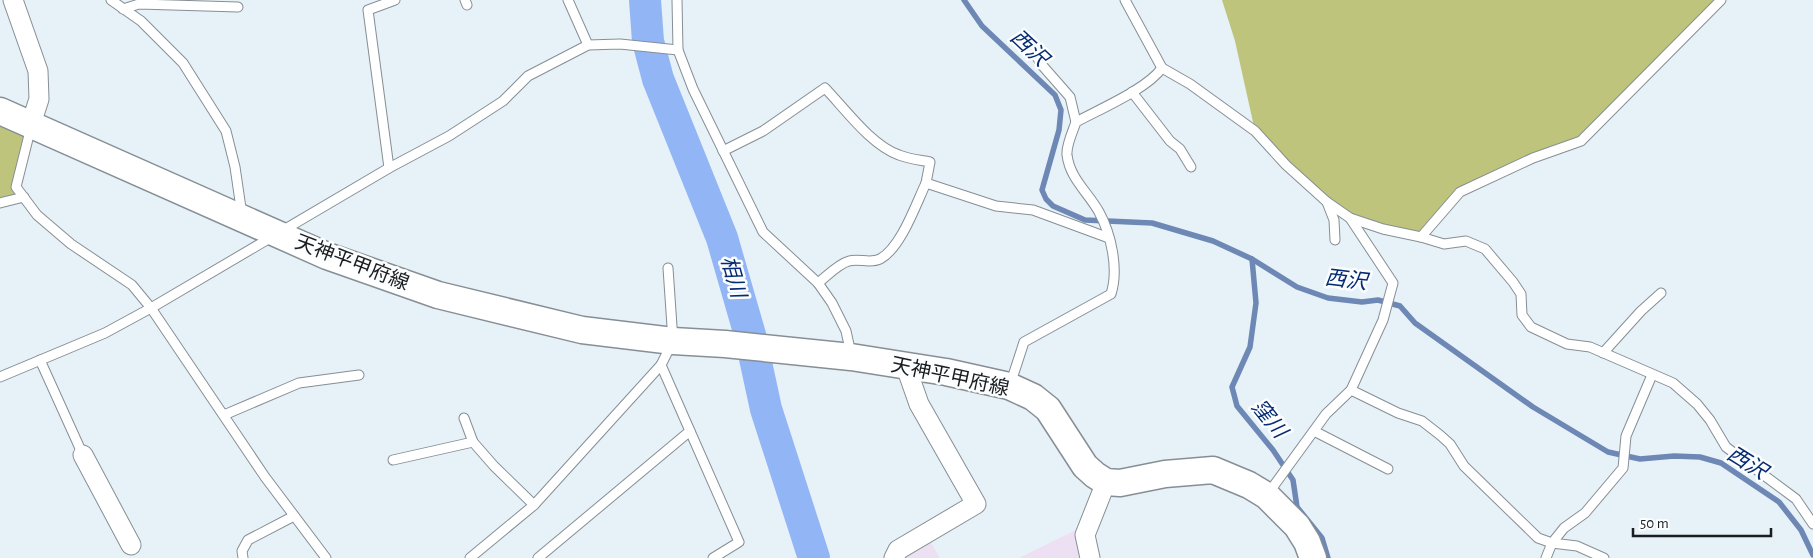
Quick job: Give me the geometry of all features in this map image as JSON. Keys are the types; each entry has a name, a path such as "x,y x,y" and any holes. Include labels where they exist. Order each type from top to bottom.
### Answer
{"main road":[{"name":"天神平甲府線","path":"0,111 327,256 438,295 582,330 673,341 725,344 851,357 946,372 1009,386 1033,397 1048,409 1085,466 1106,482"},
{"path":"1106,482 1120,482 1165,474 1213,470 1249,484 1273,488 1307,542 1313,558"}],"street":[{"path":"13,0 38,71 39,99 31,124"},
{"path":"894,558 898,550 976,504 920,404 906,367"},
{"path":"83,455 131,545"},
{"path":"1090,558 1084,535 1106,482"}],"lane":[{"path":"111,0 142,21 183,63 226,131 235,167 242,219"},
{"path":"367,0 389,168"},
{"path":"368,10 395,0"},
{"path":"568,0 588,45"},
{"path":"677,0 673,50 692,89 763,232 818,283 832,303 846,331 851,357"},
{"path":"1125,0 1162,68 1190,84 1255,131 1286,165 1327,202 1350,218 1383,229 1420,236 1444,244 1466,241 1485,249 1521,294 1522,315 1531,327 1567,344 1590,348 1673,383 1697,404 1710,420 1726,447 1796,499 1813,524"},
{"path":"1420,236 1460,192 1533,158 1581,141 1721,0"},
{"path":"123,9 139,4 238,7"},
{"path":"0,376 105,333 151,308 276,233 448,136 503,101 528,76 588,45 620,44 673,50"},
{"path":"1009,386 1024,342 1111,294 1115,282 1112,246 1099,212 1072,175 1070,168 1067,153 1076,122 1070,97 1041,64 1036,55"},
{"path":"1076,122 1132,92 1157,76 1162,68"},
{"path":"723,151 763,131 825,88 868,134 884,148 900,156 930,162 926,183 900,236 891,249 880,258 870,261 850,261 837,267 818,283"},
{"path":"1132,92 1170,141 1180,149 1191,167"},
{"path":"31,124 16,187 37,215 71,244 132,285 151,308 265,477 326,558"},
{"path":"926,183 996,206 1033,210 1108,236"},
{"path":"0,203 24,198"},
{"path":"1327,202 1334,220 1335,240"},
{"path":"1273,488 1326,414 1351,390 1385,314 1393,284 1350,218"},
{"path":"470,558 534,505 661,365 673,341 668,268"},
{"path":"1603,353 1641,311 1661,294"},
{"path":"40,360 83,455"},
{"path":"661,365 739,542 713,558"},
{"path":"1546,558 1552,543 1564,528 1585,514 1623,468 1626,436 1652,374"},
{"path":"224,415 299,383 359,375"},
{"path":"1351,390 1398,414 1422,422 1440,435 1450,444 1464,466 1538,538 1552,543 1577,546 1604,558"},
{"path":"464,418 472,442 534,505"},
{"path":"1314,430 1388,469"},
{"path":"538,558 690,431"},
{"path":"393,460 472,442"},
{"path":"243,558 242,551 248,540 294,516"}],"shaded area":[{"path":"1088,524 1089,558 1019,558"},
{"path":"926,534 940,558 903,558"}],"green space":[{"path":"1222,0 1721,0 1581,141 1460,192 1421,237 1350,218 1255,131 1235,41"},
{"path":"0,122 29,135 13,200 0,203"}],"waterway":[{"name":"相川","path":"645,0 648,41 658,79 722,238 750,335 766,409 814,558"},
{"name":"西沢","path":"964,0 982,26 1055,95 1061,110 1059,130 1042,190 1046,199 1053,206 1085,220 1152,223 1213,241 1252,259 1297,287 1328,298 1362,302 1378,300 1400,306 1415,323 1533,407 1608,452 1640,459 1674,456 1700,457 1721,463 1779,502 1801,530 1813,555"},
{"name":"窪川","path":"1252,259 1256,303 1250,347 1232,387 1237,406 1273,450 1293,480 1297,507 1322,538 1328,558"}]}
